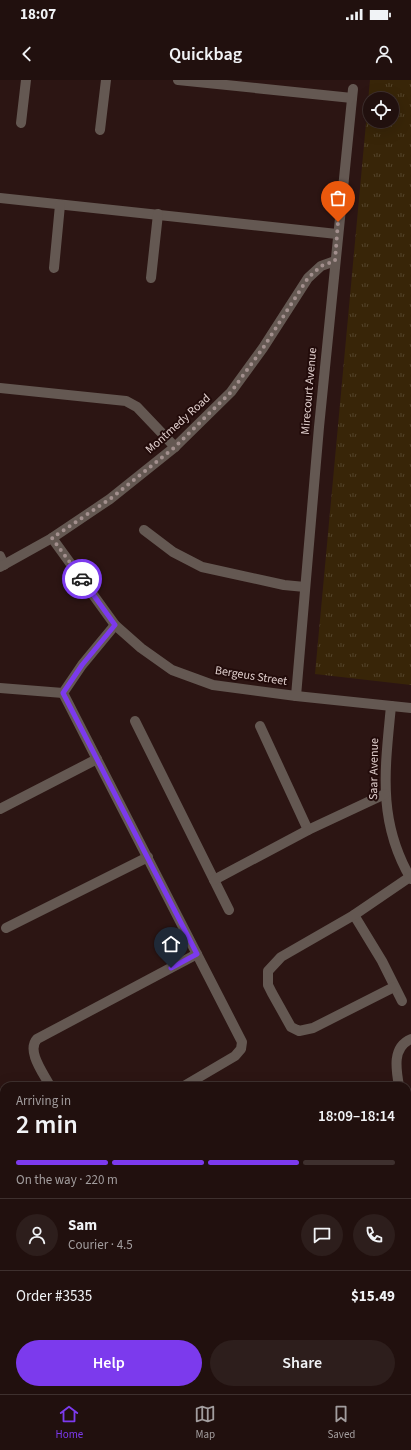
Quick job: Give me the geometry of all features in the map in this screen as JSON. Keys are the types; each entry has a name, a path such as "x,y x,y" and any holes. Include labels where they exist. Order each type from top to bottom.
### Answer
{"street":[{"path":"21,123 26,80"},
{"path":"100,130 106,80"},
{"name":"Mirecourt Avenue","path":"178,80 352,94 337,234 296,696"},
{"path":"0,198 337,234"},
{"path":"54,268 60,205"},
{"path":"151,278 158,214"},
{"name":"Montmedy Road","path":"1,563 52,538 110,499 175,447 231,392 263,348 308,278 321,266 335,261"},
{"path":"0,388 126,401 137,407 175,447"},
{"path":"144,530 173,552 202,567 284,585 305,587"},
{"name":"Bergeus Street","path":"52,538 115,625 141,648 172,670 213,685 296,696 411,708"},
{"path":"63,693 82,665 115,625"},
{"path":"0,688 63,693"},
{"path":"63,693 241,1041 241,1046 236,1056 191,1082"},
{"name":"Saar Avenue","path":"391,706 384,794 388,820 395,842 410,878"},
{"path":"135,721 229,910"},
{"path":"260,726 308,830"},
{"path":"0,809 97,759"},
{"path":"214,880 308,830 384,794"},
{"path":"6,928 148,857"},
{"path":"394,987 313,1028 299,1031 291,1027 272,993 267,978 268,971 272,964 354,915 410,878"},
{"path":"354,915 382,961 402,1001"},
{"path":"48,1082 33,1051 33,1044 37,1039 197,954"},
{"path":"399,1082 397,1055 403,1043 411,1039"}],"green space":[{"path":"370,80 411,80 411,685 315,674 366,128 399,128 399,92 369,92"}],"way so far":[{"path":"82,579 52,538 110,499 175,447 231,392 263,348 308,278 321,266 335,261 338,222"}],"route":[{"path":"82,579 115,625 82,665 63,693 197,954 171,968"}]}
